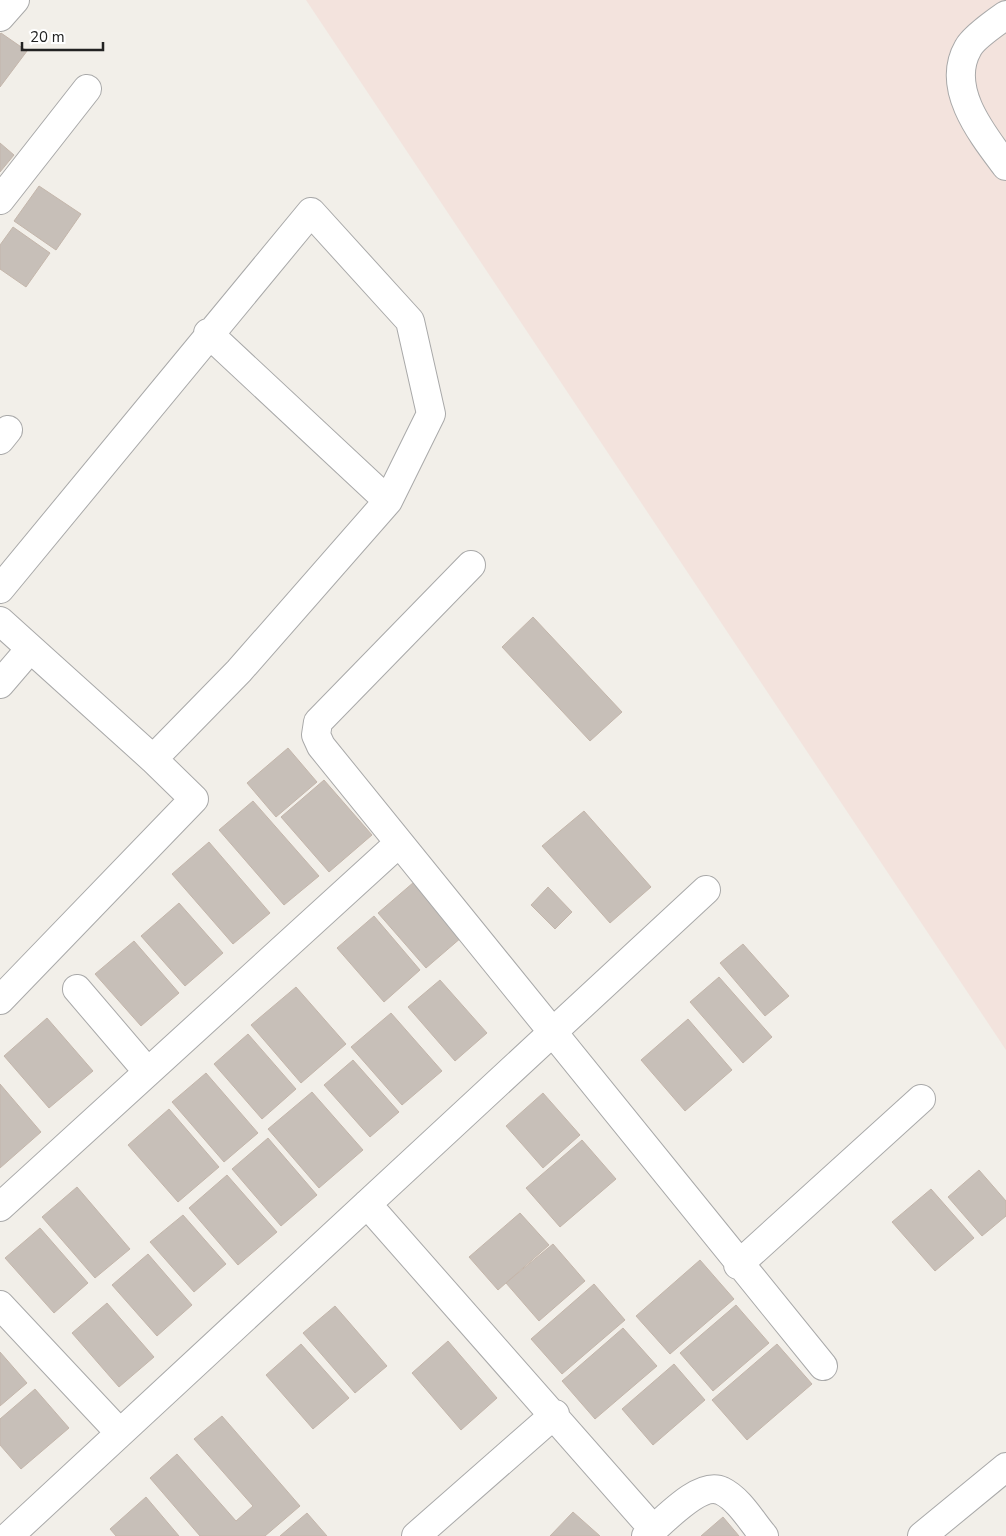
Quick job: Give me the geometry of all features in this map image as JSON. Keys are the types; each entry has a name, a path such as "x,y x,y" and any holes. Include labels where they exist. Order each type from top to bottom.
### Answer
{"street":[{"path":"0,17 15,0"},
{"path":"1006,15 968,47 960,76 967,104 986,140 1006,166"},
{"path":"0,200 87,90"},
{"path":"0,589 208,334 311,212 410,321 431,414 388,501 238,671 154,759"},
{"path":"208,334 388,501"},
{"path":"471,565 318,722 316,736 321,746 738,1265 823,1366"},
{"path":"0,621 154,759 194,799 0,1000"},
{"path":"0,684 30,649"},
{"path":"0,1207 399,843"},
{"path":"9,1536 706,890"},
{"path":"77,989 147,1071"},
{"path":"738,1265 921,1099"},
{"path":"367,1204 555,1414 650,1533 694,1496 711,1488 723,1492 764,1536"},
{"path":"0,1305 120,1433"},
{"path":"416,1536 555,1414"},
{"path":"922,1536 1006,1467"}],"shaded area":[{"path":"306,0 1006,0 1006,1050"}],"building":[{"path":"0,34 27,51 0,87"},
{"path":"0,143 14,155 0,172"},
{"path":"39,186 81,214 56,250 14,221"},
{"path":"13,227 50,253 26,287 0,269 0,245"},
{"path":"533,617 622,712 590,741 502,647"},
{"path":"288,748 317,782 276,817 247,783"},
{"path":"324,780 372,835 329,872 281,817"},
{"path":"253,801 319,876 284,905 219,830"},
{"path":"584,811 651,887 610,923 542,846"},
{"path":"209,842 270,913 233,944 172,874"},
{"path":"414,882 462,937 426,968 378,913"},
{"path":"548,887 572,912 555,929 531,905"},
{"path":"179,903 223,953 185,986 141,936"},
{"path":"374,916 420,970 384,1002 337,948"},
{"path":"134,941 179,993 141,1026 95,974"},
{"path":"743,944 789,996 765,1016 720,963"},
{"path":"719,977 772,1037 743,1063 690,1002"},
{"path":"440,980 487,1033 455,1061 408,1007"},
{"path":"296,987 346,1044 301,1083 251,1025"},
{"path":"391,1013 442,1071 402,1105 351,1047"},
{"path":"47,1018 93,1071 49,1108 4,1056"},
{"path":"688,1019 732,1070 685,1111 641,1060"},
{"path":"248,1034 296,1089 262,1119 214,1064"},
{"path":"353,1060 399,1112 370,1137 324,1085"},
{"path":"206,1073 258,1133 224,1162 172,1102"},
{"path":"0,1084 41,1132 0,1168"},
{"path":"312,1092 363,1150 319,1188 268,1129"},
{"path":"543,1093 580,1135 543,1168 506,1126"},
{"path":"169,1109 219,1167 178,1202 128,1145"},
{"path":"268,1138 317,1195 281,1226 232,1169"},
{"path":"582,1140 616,1179 560,1227 526,1188"},
{"path":"979,1170 1006,1201 1006,1216 982,1236 948,1197"},
{"path":"227,1175 277,1232 238,1265 189,1208"},
{"path":"77,1187 130,1249 95,1278 42,1217"},
{"path":"931,1189 974,1238 935,1271 892,1222"},
{"path":"520,1213 549,1245 498,1290 469,1257"},
{"path":"183,1215 226,1264 194,1292 150,1242"},
{"path":"40,1228 88,1283 54,1313 5,1258"},
{"path":"553,1244 585,1281 539,1321 506,1283"},
{"path":"148,1254 192,1305 157,1336 112,1285"},
{"path":"700,1260 734,1299 670,1354 636,1316"},
{"path":"594,1284 625,1320 562,1374 531,1339"},
{"path":"107,1303 154,1357 119,1387 72,1333"},
{"path":"736,1305 769,1343 713,1391 680,1353"},
{"path":"335,1306 387,1366 355,1393 303,1333"},
{"path":"623,1328 657,1366 595,1419 562,1381"},
{"path":"448,1341 497,1398 461,1430 412,1373"},
{"path":"301,1344 349,1398 313,1429 266,1375"},
{"path":"777,1344 812,1384 747,1440 712,1400"},
{"path":"0,1352 27,1383 0,1406"},
{"path":"674,1364 705,1400 653,1445 622,1409"},
{"path":"35,1389 69,1428 21,1469 0,1445 0,1419"},
{"path":"222,1416 300,1506 265,1536 200,1536 150,1478 177,1454 236,1521 253,1506 194,1439"},
{"path":"146,1497 179,1536 116,1536 110,1529"},
{"path":"573,1512 600,1536 550,1536"},
{"path":"307,1513 327,1536 280,1536"},
{"path":"723,1517 739,1536 701,1536"}]}
